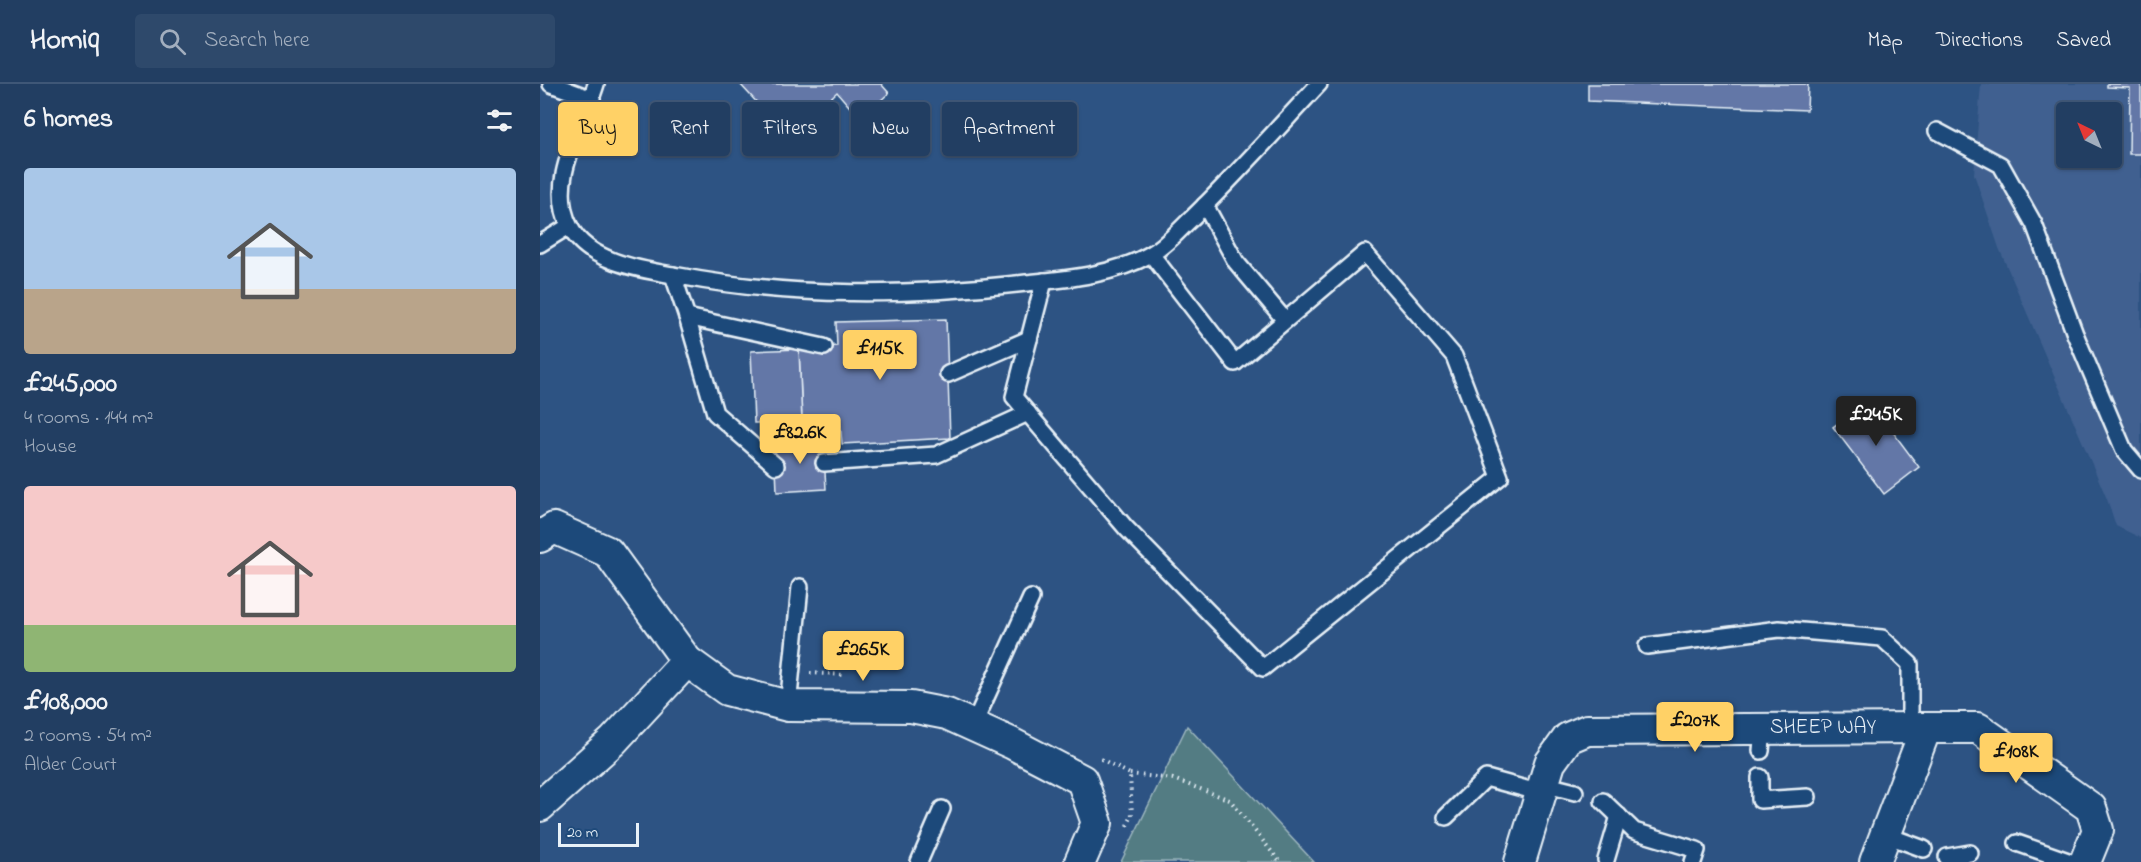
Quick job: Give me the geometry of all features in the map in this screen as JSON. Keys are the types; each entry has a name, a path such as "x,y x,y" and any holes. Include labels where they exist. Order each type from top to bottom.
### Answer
{"street":[{"path":"540,537 554,528 608,552 687,661 727,690 788,706 911,707 947,714 1082,780 1097,823 1080,862"},
{"path":"540,806 613,741 687,661"},
{"path":"1880,849 1918,728"},
{"name":"SHEEP WAY","path":"1520,862 1550,763 1568,738 1587,730 1762,740 1918,728 1978,728 2091,808 2098,830 2085,862"}],"lane":[{"path":"551,84 594,91 565,167 563,202 569,226 583,243 602,255 641,269 740,288 857,295 968,290 1044,281 1101,272 1151,254 1205,205 1319,84"},
{"path":"1937,131 2001,165 2034,224 2075,334 2124,450 2141,470"},
{"path":"1205,205 1236,262 1284,320"},
{"path":"540,244 569,226"},
{"path":"1044,281 1014,397 1125,528 1263,668 1500,477 1454,356 1365,253 1235,363 1151,254"},
{"path":"673,275 715,413 776,466"},
{"path":"687,317 824,347"},
{"path":"948,374 1029,339"},
{"path":"824,463 936,455 1028,413"},
{"path":"788,706 800,586"},
{"path":"973,726 1030,598"},
{"path":"1647,646 1779,629 1882,638 1910,664 1918,728"},
{"path":"1760,777 1760,800 1808,796"},
{"path":"1446,817 1486,778 1575,792"},
{"path":"1603,801 1634,831 1697,850 1693,862"},
{"path":"919,862 942,809"},
{"path":"1606,860 1619,816"},
{"path":"2017,843 2071,862"},
{"path":"1880,849 1924,849"},
{"path":"1947,857 1970,853"}],"path":[{"path":"1130,774 1173,779 1230,800 1280,862"}],"shaded area":[{"path":"1981,84 2141,84 2141,538 2116,526 2107,499 1999,248 1974,174"}],"green space":[{"path":"1187,726 1314,862 1121,862"}],"building":[{"path":"740,84 881,84 889,93 879,102 851,102 851,108 837,92 826,102 756,102"},
{"path":"1588,84 1808,84 1807,110 1588,101"},
{"path":"2107,84 2141,84 2141,154 2129,154 2130,88 2107,87"},
{"path":"946,319 950,438 842,444 840,422 802,422 799,349 837,346 836,322"},
{"path":"799,349 802,422 754,423 751,351"},
{"path":"1869,400 1919,467 1884,494 1833,427"},
{"path":"823,438 826,489 777,492 775,440"}]}
